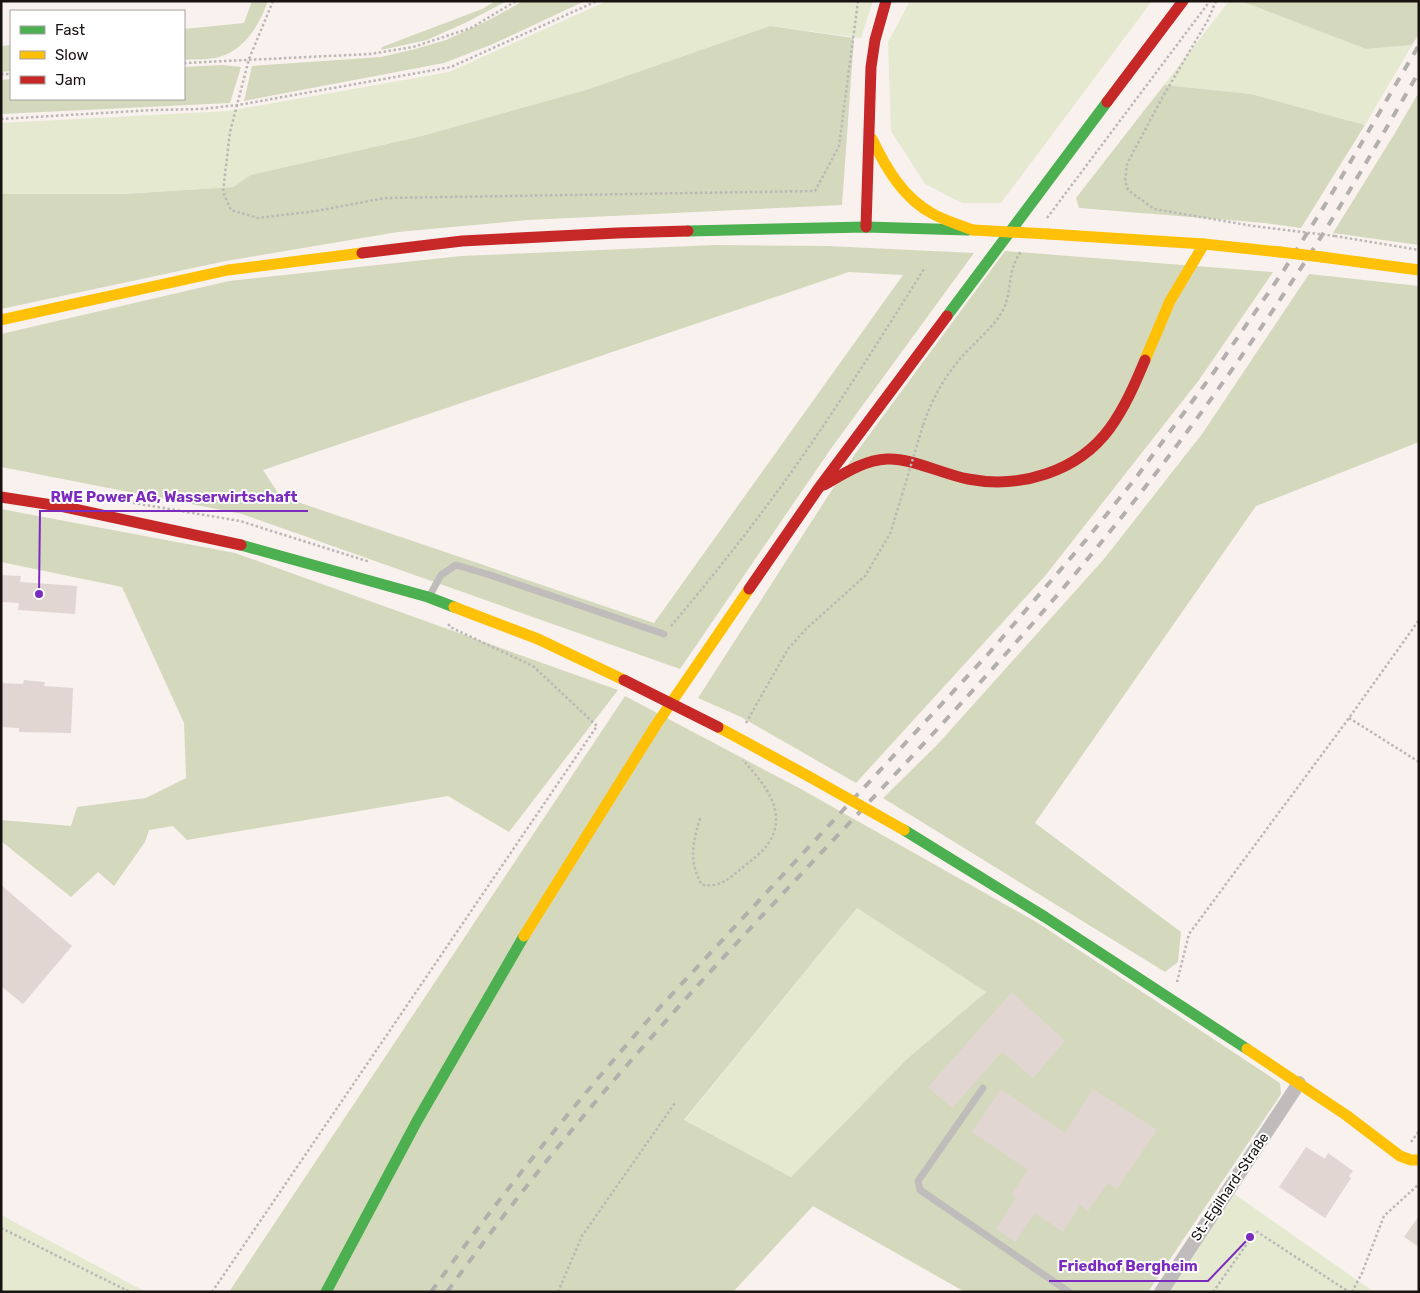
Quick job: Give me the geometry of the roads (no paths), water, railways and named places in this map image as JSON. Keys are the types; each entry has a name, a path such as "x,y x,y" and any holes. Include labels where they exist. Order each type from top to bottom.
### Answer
{"main road":[{"path":"866,228 871,67 875,40 886,1"},
{"path":"326,1292 426,1105 515,950 656,725 818,489 1183,1"},
{"path":"870,134 881,160 895,182 914,201 930,212 973,230"},
{"path":"1,320 228,270 462,241 617,233 866,228 973,230 1204,244 1419,270"},
{"path":"818,489 869,462 888,459 955,477 990,483 1031,480 1055,472 1077,460 1098,442 1126,403 1165,311 1182,278 1204,244"},
{"path":"1,497 65,507 238,544 428,597 538,639 718,727 904,830 1045,918 1300,1083 1400,1156 1410,1160 1419,1160"}],"street":[{"name":"St.-Egilhard-Straße","path":"1161,1292 1300,1083"}],"lane":[{"path":"428,597 442,575 456,565 664,634"},
{"path":"984,1088 918,1182 920,1190 1069,1292"}],"railway":[{"path":"431,1292 510,1187 620,1052 990,652 1086,540 1135,479 1214,372 1284,270 1328,200 1419,45"},
{"path":"447,1292 535,1176 628,1064 731,949 996,665 1080,568 1144,488 1206,406 1265,323 1310,255 1419,72"}],"place":[{"name":"RWE Power AG, Wasserwirtschaft","path":"39,594"},
{"name":"Friedhof Bergheim","path":"1250,1237"}]}
